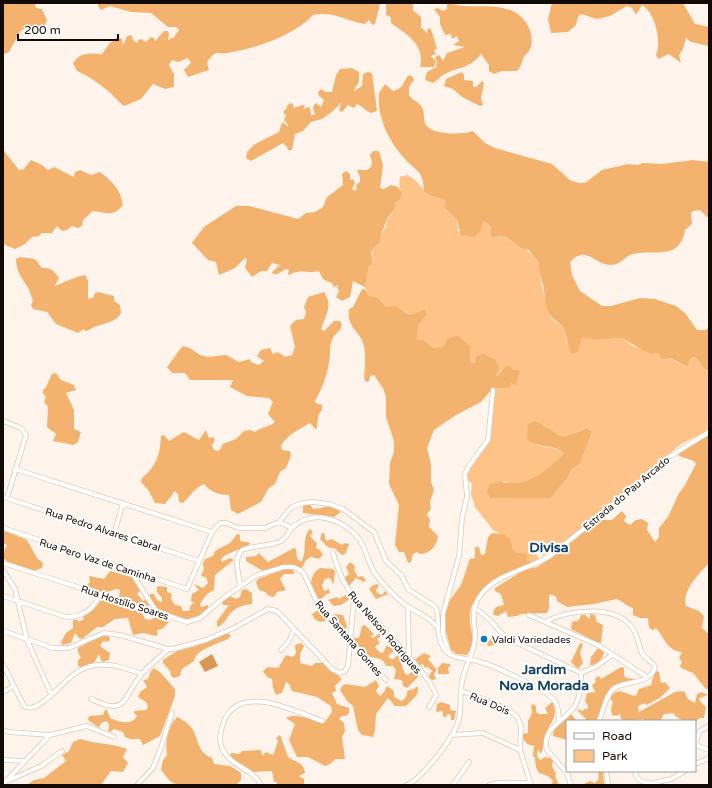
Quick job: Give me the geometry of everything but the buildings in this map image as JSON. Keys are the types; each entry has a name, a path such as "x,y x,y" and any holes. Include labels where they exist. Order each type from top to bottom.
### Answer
{"street":[{"path":"449,654 444,634 443,614 458,556 462,518 467,497 465,474 488,440 493,390"},
{"name":"Rua Pedro Alvares Cabral","path":"3,421 19,426 26,432 25,441 5,497 199,561"},
{"name":"Estrada do Pau Arcado","path":"474,607 480,595 493,584 550,556 666,459 709,432"},
{"path":"15,468 212,532"},
{"path":"114,534 123,503"},
{"path":"199,561 217,524 223,522 239,528 265,528 279,522 292,507 303,503 329,504 350,513 374,532 386,561 401,575 410,590 436,607 436,626"},
{"path":"240,587 240,576 237,564 239,554 250,547 280,542 286,538 292,528 306,518 325,517 337,522 358,538 376,575 408,607 430,618 436,626 444,649 449,654 487,664 545,692 556,702 559,720"},
{"path":"279,522 292,528"},
{"name":"Rua Pero Vaz de Caminha","path":"3,528 187,589 191,584 199,561"},
{"name":"Rua Nelson Rodrigues","path":"333,553 340,577 354,597 409,658 434,690 435,699 429,707"},
{"name":"Rua Hostílio Soares","path":"3,563 187,622 195,621 240,587"},
{"name":"Rua Santana Gomes","path":"240,587 259,574 269,573 284,568 300,570 304,574 318,604 386,680"},
{"path":"3,570 15,589 27,640 51,694"},
{"path":"130,570 156,611"},
{"path":"3,596 66,617 73,617 89,611 100,594"},
{"path":"3,630 27,640 61,649 76,646 99,634 109,633 168,649 206,640 236,627 268,609 277,611 332,669 340,673 345,671 348,666 354,597"},
{"path":"408,607 409,658"},
{"path":"415,785 418,778 451,735 459,718 463,677 470,660 476,637 474,607"},
{"path":"474,607 491,621 505,637 581,673 597,666 612,655"},
{"path":"547,621 556,616 568,613 603,612 620,617 630,625 639,640 643,655 655,666 654,670 639,682 623,684 612,690 599,720"},
{"path":"529,616 547,621 598,645 647,677"},
{"path":"281,650 291,637 294,629"},
{"path":"92,699 110,706 120,706 123,704 142,674 168,649"},
{"path":"3,664 24,706 29,708 38,706 69,678 90,666 109,665 142,674"},
{"path":"566,772 547,750 546,746 548,736 559,720 576,705 580,691 581,673"},
{"path":"3,692 14,686"},
{"name":"Rua Dois","path":"462,691 503,707 518,716 521,726 520,750 530,784"},
{"path":"262,785 251,772 232,762 222,748 220,733 229,713 242,703 255,700 277,705 322,721"},
{"path":"137,785 153,768 172,712"},
{"path":"3,730 8,732 50,735 87,726 114,737"},
{"path":"709,726 700,731 696,741 700,748 709,750"},
{"path":"451,735 481,733 520,750"},
{"path":"3,784 50,735"},
{"path":"3,784 41,766 62,750"},
{"path":"696,764 709,758"},
{"path":"3,760 25,761"},
{"path":"453,785 469,762"},
{"path":"566,772 571,785"},
{"path":"606,772 608,785"},
{"path":"635,772 639,780 650,785 671,778 682,772"},
{"path":"407,785 418,778"},
{"path":"489,785 499,782 530,784"}],"green space":[{"path":"407,175 415,180 429,195 445,200 444,207 457,220 458,231 477,236 483,221 491,227 490,233 492,238 505,237 511,242 527,250 532,255 539,263 543,291 550,315 553,320 563,326 568,345 579,346 582,337 599,340 622,338 635,347 642,348 653,354 658,353 688,367 690,359 694,357 699,360 706,370 709,371 709,430 681,444 573,535 543,556 533,541 529,543 539,559 529,565 522,553 518,553 513,550 511,539 493,530 475,507 471,494 472,484 466,478 467,473 488,441 493,388 511,383 516,386 520,373 500,371 497,378 495,378 475,363 469,363 470,346 458,335 444,346 433,348 424,340 417,340 418,326 427,314 425,309 410,315 407,312 386,307 382,301 368,296 365,287 369,266 373,263 373,249 376,247 386,226 387,220 392,214 395,203 400,200 400,177","holes":["543,424 560,435 570,435 588,428 592,432 580,464 572,469 568,477 551,498 490,498 503,481 516,484 530,481 543,473 564,453 559,450 531,443 527,440"]}],"shaded area":[{"path":"3,3 35,3 36,8 42,9 47,20 45,25 21,30 9,52 5,54 3,51"},
{"path":"99,3 380,4 375,24 372,25 369,20 365,24 358,23 328,14 313,15 285,35 261,45 238,51 217,53 211,57 207,63 209,70 188,77 184,70 191,63 188,58 178,62 172,60 169,65 174,74 174,87 165,89 153,84 141,99 124,106 101,85 77,71 73,63 82,55 93,53 102,54 110,43 118,37 122,39 123,46 127,36 131,35 137,43 138,40 141,39 146,42 151,37 154,38 155,41 164,31 168,31 168,40 174,37 179,30 176,27 168,27 151,13 131,12 110,6 101,10 98,6"},
{"path":"386,3 413,3 413,10 421,17 421,27 427,33 428,28 431,29 437,49 434,50 436,54 431,56 436,61 434,67 420,67 420,52 417,46 408,36 391,23 391,17 386,15"},
{"path":"447,3 462,6 501,8 517,14 524,20 530,30 532,43 517,71 502,71 494,74 489,71 489,65 481,54 472,63 443,75 433,83 425,80 427,72 436,67 437,62 435,58 438,55 443,61 447,53 465,47 453,45 459,41 457,36 452,39 451,34 445,35 440,24 440,17 434,9 438,8 443,11 447,9"},
{"path":"552,3 683,3 695,24 709,27 709,46 691,42 686,38 683,49 679,55 681,63 669,54 658,59 656,55 658,49 658,35 654,20 647,9 642,5 636,15 632,8 627,6 610,16 597,19 581,14 578,17 576,25 568,32 551,33 548,19"},
{"path":"352,68 359,72 359,82 354,91 362,86 363,74 368,72 372,73 377,111 371,113 357,104 354,108 348,105 342,112 339,110 342,102 322,119 311,122 303,131 295,134 292,150 288,150 283,143 251,161 246,158 247,152 255,144 279,132 282,123 287,126 288,125 284,120 286,115 283,112 290,103 293,104 293,108 303,105 305,106 303,109 308,107 310,108 311,115 315,115 313,107 316,103 321,107 324,100 319,96 318,92 321,89 326,92 332,92 336,75 340,69"},
{"path":"462,72 464,75 464,80 473,81 473,87 476,87 482,81 484,83 481,98 483,105 480,106 462,97 453,89 444,86 446,79"},
{"path":"409,75 412,76 414,80 409,87 409,95 422,107 425,123 429,128 435,131 448,133 473,131 485,143 495,148 552,164 570,180 579,183 585,183 602,170 628,164 662,164 693,160 709,162 709,219 700,210 693,211 691,213 692,224 685,230 682,240 678,246 665,252 633,254 614,265 605,264 586,255 576,257 570,262 572,275 580,291 602,306 611,306 640,298 655,299 676,306 685,313 697,330 705,330 709,328 709,371 704,368 697,358 694,357 690,359 688,367 670,358 662,359 658,353 653,354 646,352 622,338 599,340 582,338 578,351 574,354 571,353 563,326 549,313 539,271 539,263 529,250 521,248 503,236 492,238 490,233 491,227 484,221 479,233 475,237 461,235 457,220 444,207 445,200 429,195 424,191 420,175 393,144 382,119 379,93 385,84 393,91 400,88"},
{"path":"3,148 19,170 24,169 31,160 42,165 48,170 54,167 74,177 75,172 80,170 91,175 100,172 118,190 123,205 113,213 93,211 83,220 82,226 78,228 72,226 67,230 62,231 57,226 52,233 42,233 39,236 32,237 25,244 15,249 3,244"},
{"path":"373,151 379,151 383,165 380,188 384,189 391,185 398,187 402,193 400,200 395,203 394,210 387,219 379,243 372,251 372,265 369,266 365,287 353,281 350,297 342,301 336,297 339,291 337,287 338,285 333,287 333,284 323,279 319,271 300,271 289,275 289,270 286,269 277,274 273,274 272,272 280,265 272,263 267,271 261,271 252,277 245,268 247,259 245,258 235,268 219,275 216,262 208,260 192,243 204,227 236,206 249,206 298,219 306,213 315,212 323,207 327,197 343,185 342,174 346,171 350,174 350,180 353,179 355,183 352,189 356,191 357,184 360,182 360,177 357,170 367,170 371,167 372,162 370,155"},
{"path":"20,257 35,259 42,268 48,268 54,271 59,278 55,286 85,275 88,281 88,299 94,297 94,294 98,292 114,296 114,301 120,305 121,313 110,322 87,331 84,329 78,333 56,324 47,312 33,309 31,305 33,301 30,291 17,267 16,259"},
{"path":"362,289 366,290 368,296 380,300 386,307 395,306 410,315 425,309 427,314 418,326 417,340 424,340 433,348 444,346 447,339 458,335 470,346 470,363 475,363 477,356 483,354 496,360 499,368 495,378 506,366 511,367 512,370 518,370 520,373 516,386 511,383 509,388 493,388 481,402 456,415 434,430 427,448 431,464 431,482 434,490 430,502 431,509 427,514 430,520 429,527 438,536 436,543 430,551 420,554 417,552 413,554 411,562 408,563 404,552 399,552 395,545 399,505 389,484 390,463 394,452 394,441 386,417 386,397 383,388 374,375 370,376 369,381 366,382 364,378 364,346 350,321 349,309 353,307"},
{"path":"324,292 328,301 328,310 321,329 324,331 334,321 340,321 342,325 332,340 327,372 315,401 316,403 322,405 322,410 318,417 317,427 316,430 310,423 291,435 281,445 282,450 290,451 291,456 286,468 280,472 275,484 268,489 261,502 238,514 231,510 229,495 215,492 204,484 195,490 183,503 179,502 178,494 175,491 165,504 155,503 149,491 141,482 142,478 149,472 157,458 161,436 164,435 169,441 182,433 186,433 199,440 206,430 209,438 213,437 215,440 212,445 214,450 219,451 223,444 236,439 244,431 250,430 255,432 275,422 268,414 273,402 269,398 247,396 230,387 233,380 190,380 185,373 172,373 167,367 178,351 183,346 190,348 206,357 226,355 239,362 250,359 251,362 259,365 264,361 257,356 261,350 270,348 273,354 278,352 285,357 292,355 295,347 290,326 296,320 304,319 306,312 304,307 308,297"},
{"path":"56,373 61,380 74,385 76,390 66,393 74,410 74,429 81,432 78,442 74,445 53,441 56,434 47,427 48,407 44,402 46,396 43,394 43,390 52,374"},
{"path":"535,421 564,436 588,428 592,432 580,464 572,469 568,477 551,498 490,498 487,491 490,484 500,482 515,483 528,480 542,473 564,453 555,448 535,444 527,440 528,424"},
{"path":"709,435 709,563 692,583 686,594 685,600 686,606 699,611 704,616 702,628 709,634 709,689 706,689 693,673 681,668 680,666 682,662 679,658 682,652 669,646 656,628 653,630 649,628 648,618 640,618 633,615 633,608 617,599 567,607 557,601 556,597 553,595 549,595 549,607 547,613 521,614 508,617 506,611 498,616 494,615 493,612 496,607 504,605 501,594 495,591 495,588 524,570 537,567 554,556 599,520 612,520 622,511 626,516 624,521 630,525 636,520 642,519 648,523 647,530 655,542 659,537 659,528 668,517 679,493 684,487 696,464 694,461 679,456 679,453"},
{"path":"310,504 313,509 335,507 341,512 334,517 303,513 303,506"},
{"path":"310,529 313,532 310,536 317,543 316,548 320,550 323,555 319,559 311,557 306,560 302,568 296,566 263,571 246,561 246,557 256,556 259,553 268,562 294,548 296,549 297,558 301,562 304,554 307,533"},
{"path":"3,530 27,540 37,558 43,563 42,568 34,571 8,562 3,558 3,553 7,545 3,543"},
{"path":"322,533 324,533 326,541 332,539 342,545 345,543 349,544 345,554 342,555 334,548 329,548 320,539"},
{"path":"492,533 503,534 511,539 513,550 518,553 526,553 528,556 526,560 530,562 529,565 490,586 474,601 470,611 472,638 470,651 467,655 456,654 451,650 446,632 445,615 450,600 461,585 470,559 475,558 475,547 479,547 481,555 485,554 488,537"},
{"path":"237,534 240,535 240,541 251,543 221,559 222,562 230,558 234,560 215,575 214,590 207,594 200,604 201,607 208,605 208,608 195,619 188,620 158,609 149,597 150,594 154,594 157,600 162,602 162,598 157,592 157,587 159,586 167,587 167,592 172,594 171,599 175,605 181,606 183,611 189,611 191,605 194,603 191,601 192,594 199,590 194,584 203,588 208,583 206,577 201,576 204,569 203,563 205,559 213,556 215,551 230,543"},
{"path":"350,562 355,566 354,570 358,577 362,576 366,580 364,582 356,578 348,587 344,578 349,574 346,567"},
{"path":"320,568 333,569 335,571 333,584 330,578 325,579 322,585 324,591 329,589 330,593 325,595 320,601 313,593 311,584 313,575"},
{"path":"284,569 294,571 294,574 284,574 280,579 286,590 277,592 274,597 269,596 265,592 259,590 256,582 258,579"},
{"path":"110,571 132,577 140,591 137,594 143,601 147,599 149,606 132,602 129,598 119,598 120,590 116,589 105,593 87,588 86,586 90,582 89,576 104,579"},
{"path":"377,584 379,586 376,590 377,593 382,595 385,591 388,594 376,599 369,589"},
{"path":"246,589 252,593 252,604 235,609 220,626 217,627 217,621 229,605 223,605 222,602 230,596 236,599 240,597 242,590"},
{"path":"347,594 350,599 341,605 334,606 328,600 337,597 339,599"},
{"path":"103,597 142,613 145,619 150,620 158,615 167,619 169,622 162,629 157,630 158,634 156,636 143,633 133,635 128,618 115,619 103,627 97,627 82,639 75,633 71,643 62,645 61,642 66,633 73,628 73,620 78,620 79,622 84,619 83,617 97,606"},
{"path":"318,610 326,621 319,622 314,618 312,614"},
{"path":"334,614 343,615 347,626 346,629 343,630 333,617"},
{"path":"590,614 595,615 597,622 603,625 600,644 571,629 572,622 579,620 581,615 585,615 590,619"},
{"path":"365,625 374,634 371,636 373,638 380,633 382,635 377,639 380,643 375,647 380,653 384,652 386,646 394,647 394,651 388,656 392,660 398,655 402,656 403,659 401,663 405,674 408,675 414,669 418,671 418,677 407,688 403,686 402,680 394,679 396,670 393,666 386,666 380,659 366,655 364,647 359,647 353,641 354,638 359,638 362,626"},
{"path":"224,634 229,634 231,636 228,639 208,647 199,653 194,661 182,669 180,676 174,678 171,676 170,671 163,663 163,660 177,651 196,646"},
{"path":"101,635 109,636 110,640 107,642 103,641 100,646 110,653 109,660 102,662 99,654 94,663 81,667 78,666 78,660 81,658 78,648"},
{"path":"498,636 502,640 501,644 488,646 487,644 492,637"},
{"path":"301,643 304,646 300,654 300,663 312,666 315,663 324,663 342,679 335,686 336,691 332,693 337,704 349,708 349,713 339,719 344,723 345,731 342,737 345,759 336,759 325,766 308,757 297,757 289,740 295,724 286,718 290,716 300,716 324,723 332,712 331,706 317,697 292,691 289,684 286,682 282,693 276,695 273,688 272,679 267,677 263,671 268,667 278,668 286,655 292,657 296,654 295,645"},
{"path":"580,643 583,644 580,653 583,663 578,669 571,662"},
{"path":"598,648 604,652 602,657 597,663 590,665 591,657"},
{"path":"424,653 431,656 428,659 437,670 434,674 436,679 430,679 429,676 432,671 428,667 425,668 423,664 418,666 414,660"},
{"path":"212,654 218,666 205,672 199,662"},
{"path":"442,663 450,664 450,667 448,667 449,674 438,674 438,668"},
{"path":"621,667 624,668 624,676 635,679 609,691 596,720 586,720 576,709 583,711 584,709 588,709 585,701 587,693 595,692 592,685 596,682 595,678 599,676 601,679"},
{"path":"154,668 161,673 175,689 175,696 160,736 143,745 140,739 130,739 125,737 123,732 114,729 108,733 109,725 107,721 101,723 99,728 88,720 89,716 103,715 105,710 107,710 110,718 117,721 129,722 135,719 137,716 134,711 146,710 148,707 146,702 138,697 140,692 147,687 143,680 148,679"},
{"path":"655,672 659,672 661,683 665,682 670,688 660,698 646,705 645,703 638,706 639,712 675,692 684,691 688,699 695,703 697,694 702,692 708,695 700,698 699,700 706,707 704,718 700,718 696,721 682,720 675,716 674,713 664,714 661,720 624,720 621,719 620,714 616,716 612,715 611,709 613,702 611,700 611,696 614,693 620,691 636,696 639,689 651,685"},
{"path":"376,680 379,686 376,691 380,696 387,686 394,691 394,697 402,701 407,696 407,691 414,689 417,686 418,692 406,706 395,706 388,698 376,714 373,737 362,735 358,730 353,706 347,701 340,690 342,686 346,684 365,687"},
{"path":"441,702 450,705 450,710 456,711 454,720 451,720 451,715 448,714 446,717 443,717 443,711 436,712 437,704"},
{"path":"552,702 555,715 545,735 541,754 538,749 537,756 540,760 545,757 551,758 553,761 552,766 559,785 551,785 553,781 537,770 535,758 533,756 534,746 527,744 522,737 523,734 528,733 528,721 532,713 531,706 533,704 536,706 536,712 539,714 548,714 545,708"},
{"path":"571,714 576,720 566,720 566,740 553,736 554,729"},
{"path":"177,717 185,721 191,727 198,744 204,753 212,758 214,764 230,766 241,773 241,780 236,785 177,785 170,781 161,770 163,760 167,755 166,745 169,730"},
{"path":"280,735 288,757 301,764 304,769 305,773 299,776 304,779 304,785 277,785 277,782 274,782 272,771 254,772 228,756 232,753 239,754 242,751 261,750 262,756 266,752 273,755 278,742 276,738"},
{"path":"80,739 127,749 123,757 128,763 123,772 111,771 101,785 27,785 34,780 44,778 66,761 62,755 69,751 73,742"},
{"path":"598,772 603,772 604,785 582,785 590,781 595,783 599,779"}],"place":[{"name":"Valdi Variedades","path":"484,639"}],"district":[{"name":"Divisa","path":"549,547"},
{"name":"Jardim Nova Morada","path":"544,678"}]}
